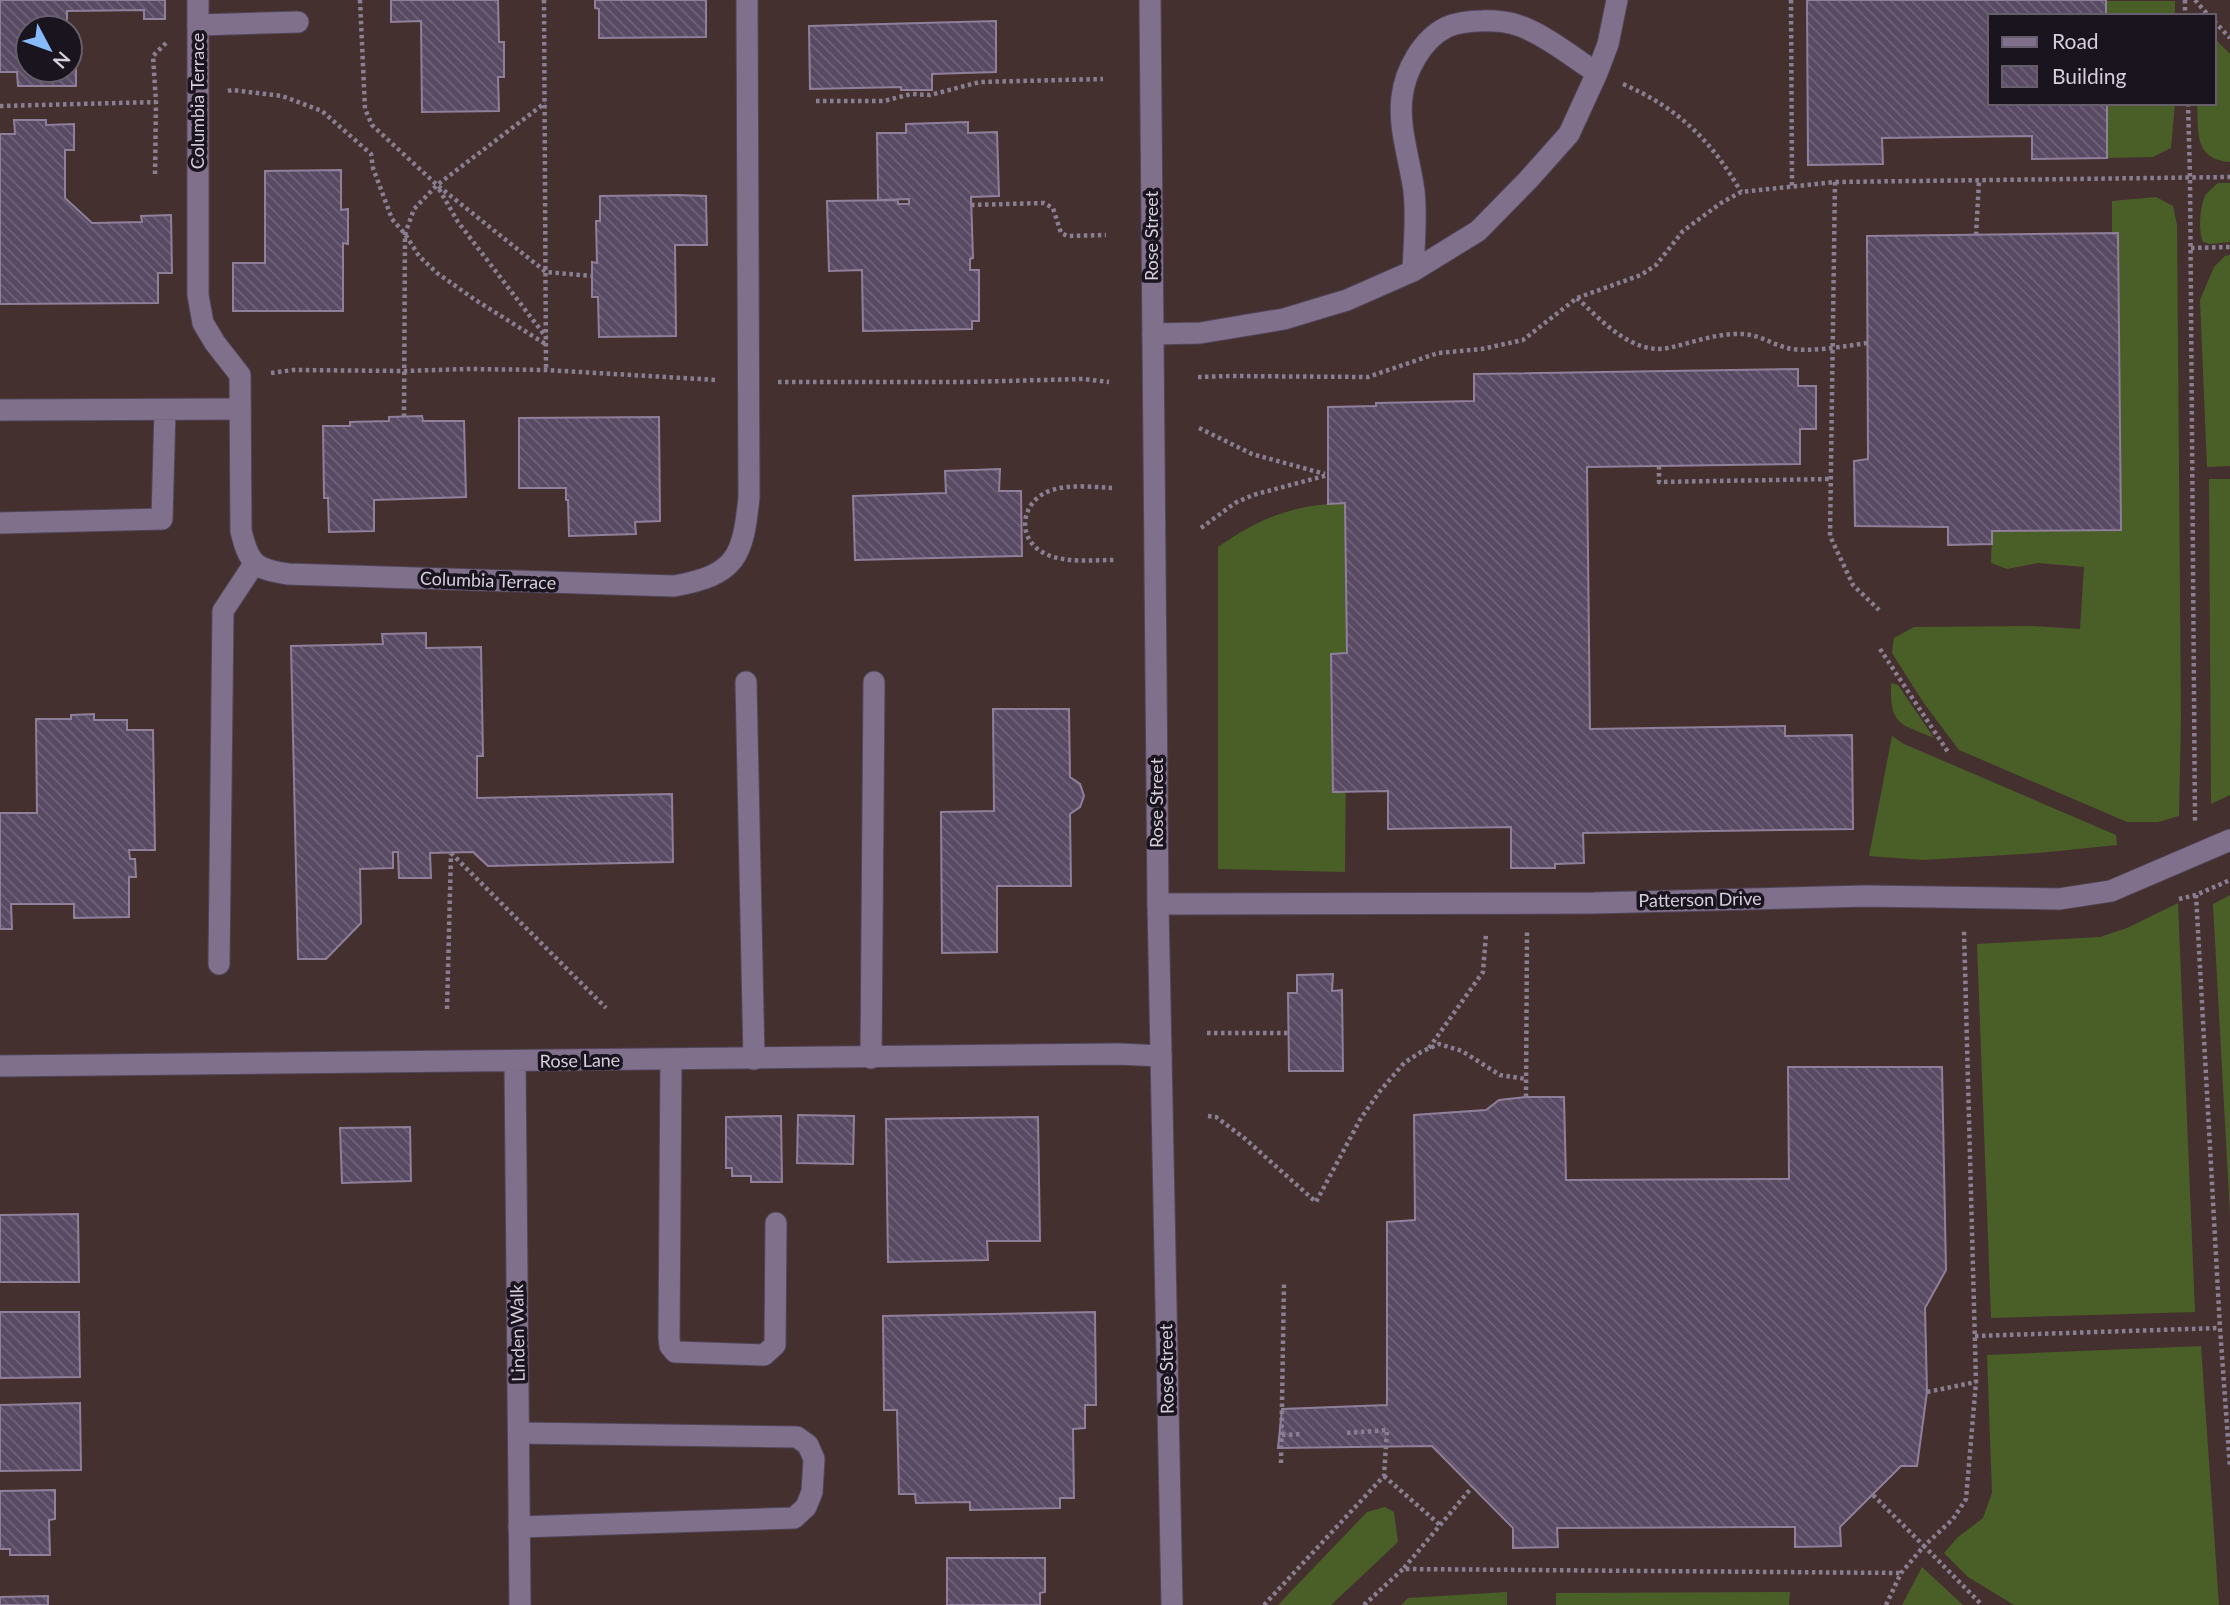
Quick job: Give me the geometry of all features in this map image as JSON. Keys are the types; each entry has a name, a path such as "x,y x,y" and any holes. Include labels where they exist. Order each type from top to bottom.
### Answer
{"street":[{"name":"Columbia Terrace","path":"198,0 198,296 202,323 240,376"},
{"name":"Columbia Terrace","path":"254,564 271,572 288,574 674,586 718,573 737,554 745,534 748,497 747,0"},
{"name":"Rose Street","path":"1150,0 1158,904 1172,1605"},
{"path":"1153,334 1200,333 1284,319 1347,300 1413,271 1478,231 1569,134 1608,44 1617,0"},
{"path":"1413,271 1413,190 1406,154 1402,98 1407,75 1418,54 1432,38 1447,27 1498,21 1521,26 1597,73"},
{"path":"198,25 298,22"},
{"path":"219,964 223,611 254,564 245,549 241,531 240,376"},
{"path":"0,410 240,409"},
{"path":"0,523 162,519 164,410"},
{"path":"746,682 754,1059"},
{"path":"871,1058 874,682"},
{"name":"Patterson Drive","path":"1158,904 1594,903 1864,896 2059,899 2111,891 2230,839"},
{"name":"Rose Lane","path":"0,1066 1119,1054 1161,1056"},
{"path":"671,1060 669,1338 674,1352 764,1355 775,1346 776,1223"},
{"name":"Linden Walk","path":"515,1061 520,1605"},
{"path":"519,1433 797,1437 808,1445 814,1459 813,1492 806,1507 794,1518 519,1527"}],"path":[{"path":"360,0 365,109 372,125 437,185 545,272 592,276"},
{"path":"544,0 546,370"},
{"path":"1791,0 1792,186"},
{"path":"2195,0 2207,14"},
{"path":"2216,23 2230,38"},
{"path":"155,174 156,102 153,56 169,40"},
{"path":"1597,73 1646,96 1684,120 1726,164 1741,192"},
{"path":"816,101 884,101 911,94 930,95 980,82 1102,79"},
{"path":"221,94 232,90 282,96 322,111 370,154 392,219 419,256 437,273 547,345"},
{"path":"0,106 156,102"},
{"path":"404,417 405,234 414,209 437,185 545,103"},
{"path":"2188,105 2195,832"},
{"path":"1198,377 1368,377 1438,353 1482,349 1523,340 1577,298 1641,275 1656,265 1684,231 1721,203 1741,192 1835,182 2230,177"},
{"path":"1976,235 1979,181"},
{"path":"1835,182 1830,536 1853,585 1879,610"},
{"path":"437,185 458,222 546,338"},
{"path":"971,205 1045,203 1053,208 1061,233 1068,236 1106,235"},
{"path":"2190,248 2230,247"},
{"path":"1577,298 1608,327 1646,348 1665,349 1700,339 1741,334 1766,339 1788,348 1832,348 1867,343"},
{"path":"240,376 293,370 468,369 546,370 749,382 965,383 1083,379 1110,382"},
{"path":"1199,428 1252,454 1328,475 1253,495 1234,503 1200,528"},
{"path":"1659,466 1660,482 1830,479"},
{"path":"1112,488 1077,486 1051,490 1036,500 1022,527 1041,552 1052,557 1068,560 1114,560"},
{"path":"1880,649 1948,752"},
{"path":"447,1009 451,853 606,1008"},
{"path":"2169,901 2196,895 2230,880"},
{"path":"2196,895 2230,1468"},
{"path":"1526,1097 1527,920"},
{"path":"1428,1049 1483,972 1485,927"},
{"path":"1886,1605 1901,1573 1924,1546 1953,1519 1966,1499 1976,1382 1964,931 1978,929"},
{"path":"1208,1033 1289,1033"},
{"path":"1208,1116 1216,1117 1243,1137 1316,1202 1361,1118 1404,1063 1439,1044 1462,1051 1500,1075 1526,1079"},
{"path":"1281,1463 1284,1284"},
{"path":"1975,1336 2220,1328"},
{"path":"1927,1392 1976,1382"},
{"path":"1264,1605 1384,1476 1387,1430 1347,1433"},
{"path":"1282,1435 1302,1434"},
{"path":"1384,1476 1440,1525"},
{"path":"1364,1605 1403,1569 1473,1486"},
{"path":"1872,1495 1982,1605"},
{"path":"1403,1569 1901,1573"}],"shaded area":[{"path":"0,0 2230,0 2230,1605 0,1605"}],"green space":[{"path":"2106,1 2175,1 2175,14 2106,14"},
{"path":"2216,40 2230,54 2230,162 2210,156 2200,142 2197,105 2216,105"},
{"path":"2107,105 2175,105 2171,148 2153,157 2107,158"},
{"path":"2218,183 2230,183 2230,242 2210,244 2203,242 2201,237 2201,212 2205,196"},
{"path":"2156,197 2173,206 2177,225 2181,719 2179,816 2158,822 2127,822 1959,750 1923,702 1892,653 1894,638 1914,627 2033,626 2080,629 2084,567 2038,563 2007,569 1991,563 1992,531 2120,529 2118,234 2112,233 2112,201"},
{"path":"2230,255 2230,466 2207,467 2200,300 2214,267 2225,256"},
{"path":"2209,479 2230,479 2230,795 2211,804"},
{"path":"1345,503 1345,872 1218,869 1218,547 1278,514 1309,506"},
{"path":"1891,683 1898,685 1934,738 1899,721 1892,707"},
{"path":"1892,736 1904,744 2116,835 2117,845 1923,860 1869,856"},
{"path":"2230,895 2230,1215 2213,904"},
{"path":"2178,903 2195,1312 1991,1318 1977,944 2100,937 2127,928"},
{"path":"2201,1346 2219,1605 2014,1605 1968,1577 1944,1553 1958,1537 1983,1518 1992,1493 1987,1355"},
{"path":"1385,1507 1394,1512 1398,1542 1331,1605 1278,1605 1367,1512"},
{"path":"1922,1567 1963,1605 1902,1605"},
{"path":"1507,1592 1507,1605 1401,1605 1408,1598"},
{"path":"1790,1592 1789,1605 1556,1605 1556,1593"}],"building":[{"path":"0,0 165,0 165,19 144,19 144,10 14,14 14,72 0,72"},
{"path":"391,0 498,0 499,42 504,42 504,77 498,77 499,111 422,112 421,21 391,22"},
{"path":"595,0 706,0 706,37 599,38 599,9 595,8"},
{"path":"1807,0 2106,0 2106,14 1988,14 1988,105 2107,105 2107,158 2032,159 2032,136 1882,138 1883,164 1808,165"},
{"path":"996,21 996,72 932,74 932,90 901,90 901,87 810,89 809,26"},
{"path":"18,84 76,84 76,86"},
{"path":"14,120 46,120 46,125 74,124 74,150 65,150 65,198 92,223 142,222 141,216 171,215 172,273 158,273 158,303 0,304 0,134 15,134"},
{"path":"968,122 968,133 997,132 999,196 971,197 973,258 970,259 970,270 979,270 979,321 972,321 972,329 863,331 862,270 829,271 827,201 898,200 898,204 909,204 909,199 878,200 877,133 906,133 906,124"},
{"path":"341,170 341,210 348,209 348,244 343,243 343,311 233,311 233,263 265,263 265,171"},
{"path":"600,196 706,196 707,245 675,245 676,336 599,337 598,297 592,297 592,262 597,263 596,221 600,221"},
{"path":"2118,233 2121,530 1992,531 1992,544 1948,545 1948,527 1855,526 1854,461 1868,459 1867,236"},
{"path":"1798,369 1798,386 1816,386 1816,429 1800,429 1800,464 1587,467 1590,729 1785,726 1785,736 1852,735 1853,829 1583,833 1584,863 1555,864 1555,868 1511,868 1511,827 1388,829 1388,791 1333,792 1331,654 1347,653 1345,503 1328,504 1328,407 1474,401 1474,374"},
{"path":"422,416 423,421 464,421 466,497 374,500 374,531 329,532 328,498 324,498 323,426 350,426 350,422 389,421 389,417"},
{"path":"659,417 660,521 635,522 636,534 569,536 566,488 519,488 519,418"},
{"path":"1000,469 999,491 1021,491 1022,556 855,560 853,496 946,493 945,471"},
{"path":"426,633 426,648 481,647 483,756 477,756 477,798 672,794 673,862 488,866 473,852 430,853 431,878 399,878 398,852 393,852 393,868 360,869 361,923 326,959 298,959 291,646 383,644 382,634"},
{"path":"993,709 1069,709 1070,777 1080,784 1084,796 1080,807 1070,814 1071,886 997,886 997,952 942,953 941,812 994,811"},
{"path":"94,714 94,720 127,720 127,730 153,730 155,850 129,850 130,859 135,859 136,877 129,877 129,917 74,918 74,904 11,904 12,929 0,929 0,813 37,813 36,719 71,719 71,715"},
{"path":"1333,974 1332,991 1342,990 1343,1071 1289,1071 1288,993 1297,993 1297,975"},
{"path":"1788,1067 1942,1067 1946,1270 1925,1308 1927,1392 1917,1466 1901,1466 1840,1527 1841,1546 1795,1547 1795,1527 1557,1528 1558,1547 1513,1548 1513,1528 1432,1446 1278,1448 1282,1409 1387,1405 1387,1222 1415,1220 1414,1115 1486,1110 1499,1100 1564,1097 1566,1180 1789,1179"},
{"path":"798,1115 854,1116 853,1164 797,1163"},
{"path":"781,1116 782,1182 751,1182 751,1176 732,1176 732,1168 726,1168 726,1117"},
{"path":"1038,1117 1040,1241 987,1241 988,1260 888,1262 886,1119"},
{"path":"410,1127 411,1181 342,1183 340,1128"},
{"path":"78,1214 79,1282 0,1282 0,1215"},
{"path":"0,1312 79,1312 80,1377 0,1378"},
{"path":"1095,1312 1096,1405 1085,1405 1085,1428 1073,1429 1074,1498 1060,1498 1060,1508 970,1510 970,1502 916,1503 915,1494 899,1494 897,1410 884,1410 883,1316"},
{"path":"80,1403 81,1470 0,1471 0,1405"},
{"path":"55,1490 55,1519 49,1520 50,1555 10,1555 10,1549 0,1549 0,1491"},
{"path":"947,1558 1045,1558 1045,1592 1040,1593 1040,1605 947,1605"},
{"path":"48,1596 48,1605 0,1605 0,1597"}]}
